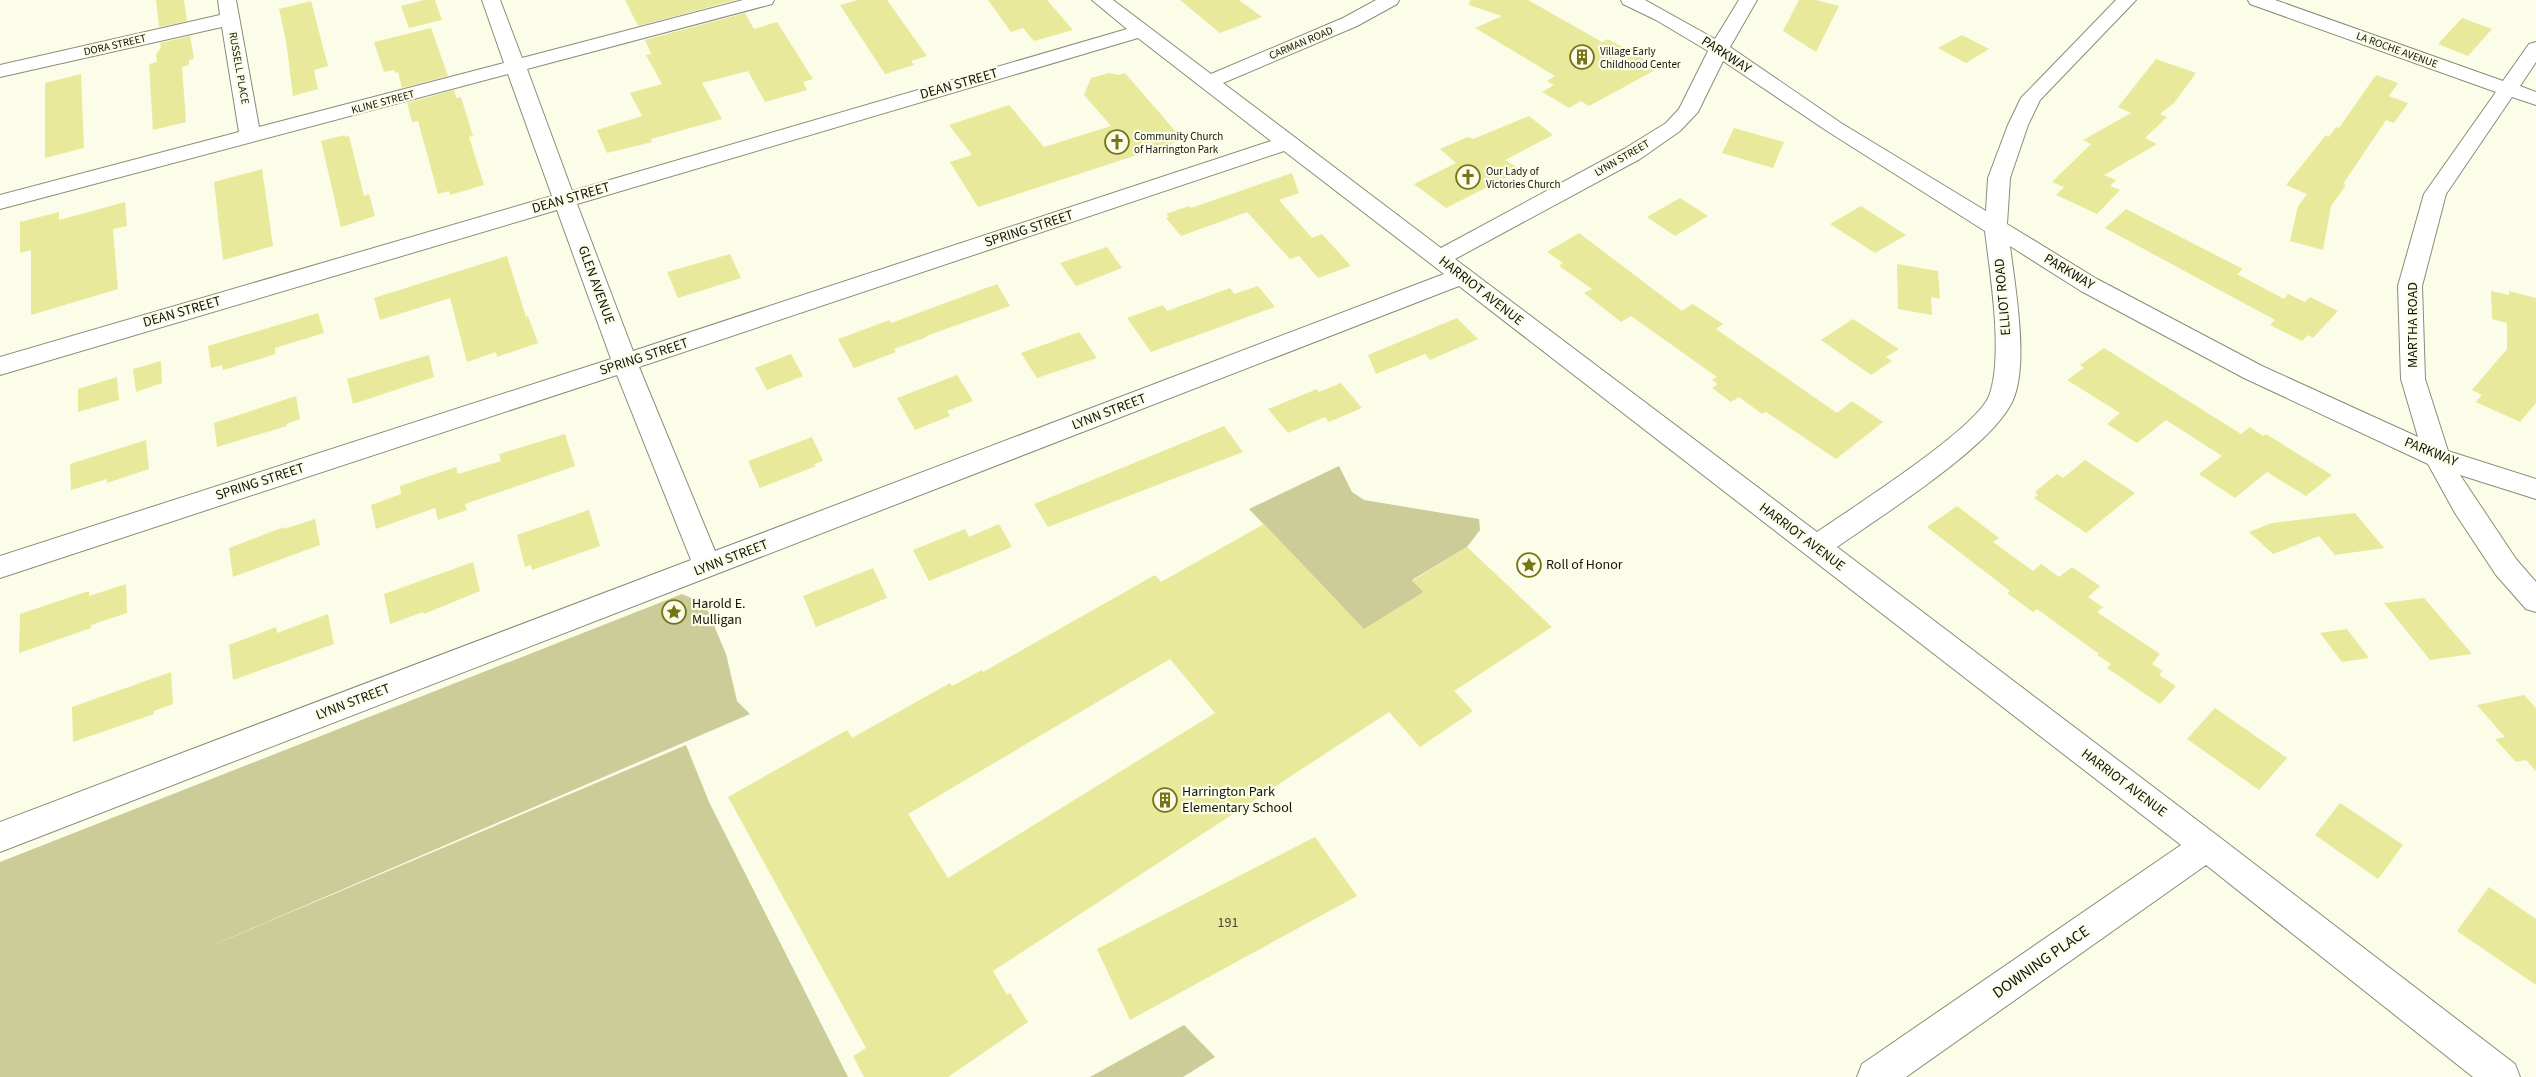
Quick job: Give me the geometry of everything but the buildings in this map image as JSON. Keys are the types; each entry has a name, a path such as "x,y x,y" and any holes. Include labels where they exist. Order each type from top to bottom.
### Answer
{"street":[{"name":"GLEN AVENUE","path":"491,0 625,363 708,567"},
{"name":"HARRIOT AVENUE","path":"1101,0 2207,846 2502,1077"},
{"name":"CARMAN ROAD","path":"1210,82 1350,22 1390,0"},
{"name":"PARKWAY","path":"1630,0 1663,16 1719,49 1834,127 2089,285 2253,372 2437,457 2536,489"},
{"name":"LYNN STREET","path":"1439,258 1632,154 1673,127 1688,112 1719,49 1748,0"},
{"name":"ELLIOT ROAD","path":"1816,548 1927,469 1983,424 2001,399 2007,368 2006,304 1996,228 1999,178 2018,125 2032,98 2126,0"},
{"name":"LA ROCHE AVENUE","path":"2257,0 2536,99"},
{"name":"KLINE STREET","path":"0,202 516,67 756,1"},
{"name":"DORA STREET","path":"0,71 228,9"},
{"name":"RUSSELL PLACE","path":"228,9 250,136"},
{"name":"DEAN STREET","path":"0,366 1141,31"},
{"name":"MARTHA ROAD","path":"2536,48 2436,194 2410,286 2413,378 2437,457 2465,506 2506,567 2536,601"},
{"name":"SPRING STREET","path":"0,567 625,363 1288,142"},
{"name":"LYNN STREET","path":"0,837 708,567 1462,276"},
{"name":"DOWNING PLACE","path":"1875,1077 2207,846"}],"green space":[{"path":"1339,466 1352,492 1364,500 1479,519 1480,530 1467,547 1412,580 1424,592 1329,651 1341,605 1249,509"},
{"path":"682,594 705,604 726,654 737,701 750,714 204,949 686,745 709,802 848,1077 0,1077 0,862"},
{"path":"1184,1025 1215,1057 1183,1077 1090,1077"}],"place":[{"name":"Village Early Childhood Center","path":"1582,57"},
{"name":"Community Church of Harrington Park","path":"1117,142"},
{"name":"Our Lady of Victories Church","path":"1468,177"},
{"name":"Roll of Honor","path":"1529,565"},
{"name":"Harold E. Mulligan","path":"674,612"},
{"name":"Harrington Park Elementary School","path":"1165,800"}]}
